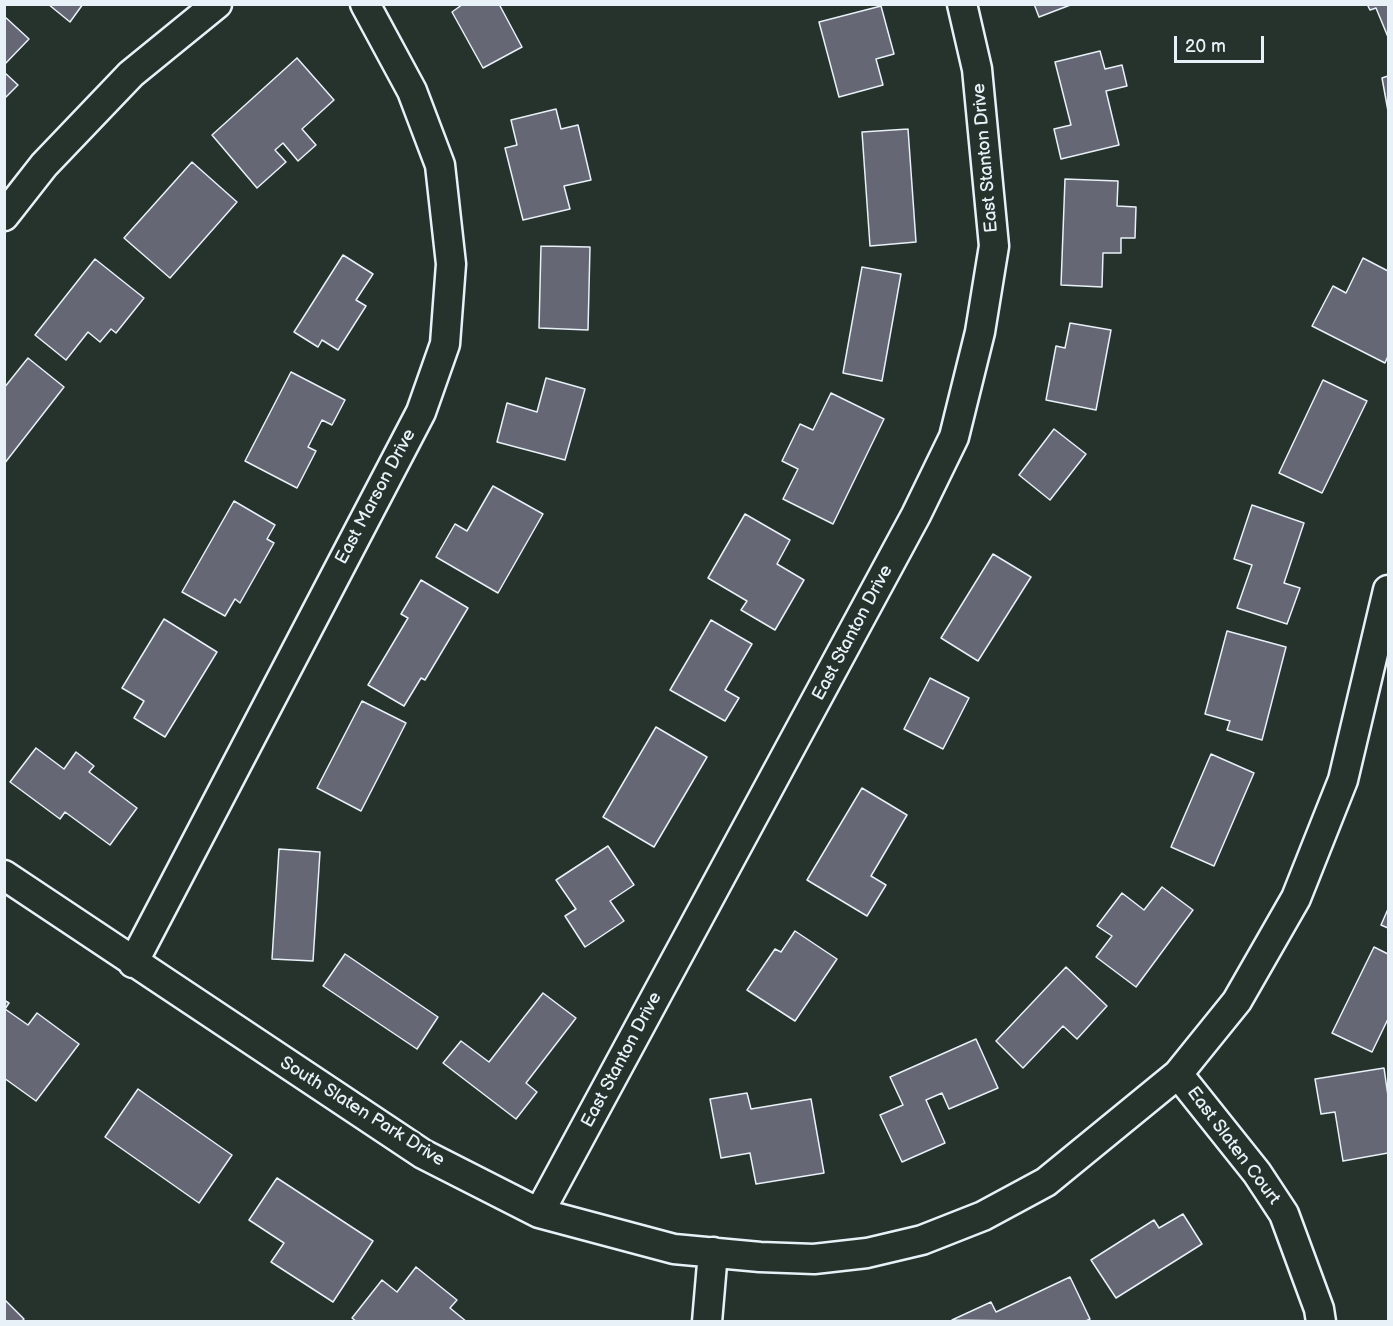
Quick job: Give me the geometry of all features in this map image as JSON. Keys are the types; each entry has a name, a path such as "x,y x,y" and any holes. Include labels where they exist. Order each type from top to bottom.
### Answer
{"street":[{"path":"4,216 44,165 131,74 217,4"},
{"name":"East Marson Drive","path":"133,963 420,412 445,344 450,264 440,165 412,91 365,4"},
{"name":"East Stanton Drive","path":"539,1213 911,525 954,437 980,332 994,246 977,69 962,4"},
{"name":"South Slaten Park Drive","path":"4,875 423,1154 539,1213 674,1249 814,1259 867,1253 922,1240 983,1216 1046,1182 1178,1074 1237,1001 1296,898 1343,780 1389,590"},
{"name":"East Slaten Court","path":"1178,1074 1257,1173 1284,1214 1320,1309 1321,1322"},
{"path":"706,1322 713,1252"}],"building":[{"path":"48,4 83,4 70,22"},
{"path":"463,4 499,4 522,47 483,68 452,12"},
{"path":"1034,4 1073,4 1039,17"},
{"path":"1367,4 1388,4 1388,37 1376,8 1370,10"},
{"path":"881,6 894,54 876,59 883,85 839,97 819,22"},
{"path":"4,16 29,39 4,65"},
{"path":"1100,51 1105,69 1122,65 1127,86 1106,91 1119,145 1061,159 1054,129 1071,125 1055,62"},
{"path":"297,58 334,100 302,129 316,145 298,161 283,143 275,150 286,162 257,188 212,135"},
{"path":"4,72 18,85 4,99"},
{"path":"1388,76 1388,111 1382,78"},
{"path":"556,109 561,129 578,125 591,180 564,186 570,209 523,220 505,148 517,145 511,120"},
{"path":"908,129 916,242 870,246 862,132"},
{"path":"192,162 237,202 170,278 124,238"},
{"path":"1065,179 1118,181 1117,206 1136,207 1135,238 1121,238 1121,253 1103,253 1102,287 1061,285"},
{"path":"541,246 590,247 588,330 539,328"},
{"path":"343,255 373,274 356,300 366,306 338,350 322,340 318,347 294,332"},
{"path":"1363,258 1388,271 1388,356 1385,363 1312,326 1333,286 1346,293"},
{"path":"95,259 144,298 116,333 111,329 100,342 88,332 66,360 35,335"},
{"path":"862,267 901,274 882,381 843,373"},
{"path":"1070,323 1111,330 1096,410 1046,400 1056,346 1065,348"},
{"path":"28,358 64,387 4,464 4,388"},
{"path":"291,372 345,400 332,425 322,420 308,447 316,451 297,488 245,461"},
{"path":"546,378 585,389 565,460 497,442 507,403 537,412"},
{"path":"1323,380 1367,401 1322,493 1279,473"},
{"path":"831,393 884,419 833,524 783,499 798,469 782,461 800,424 813,430"},
{"path":"1054,429 1086,454 1050,500 1019,475"},
{"path":"493,486 543,514 498,593 436,557 455,524 467,531"},
{"path":"234,501 275,525 267,539 274,543 240,603 235,599 225,616 182,592"},
{"path":"1252,505 1304,523 1284,583 1300,588 1287,624 1237,608 1252,565 1234,559"},
{"path":"745,514 790,540 777,564 804,580 775,630 741,610 747,601 708,578"},
{"path":"993,554 1031,577 978,661 941,638"},
{"path":"421,580 468,608 425,680 421,678 404,706 368,685 408,618 401,614"},
{"path":"164,619 217,652 165,737 134,718 144,701 122,688"},
{"path":"711,620 752,644 725,690 739,698 725,721 670,690"},
{"path":"1227,631 1286,647 1262,740 1227,730 1230,721 1205,714"},
{"path":"930,678 969,698 943,749 904,729"},
{"path":"362,701 406,723 361,811 317,788"},
{"path":"656,727 707,757 654,847 603,817"},
{"path":"36,748 64,769 76,752 94,766 89,772 137,808 110,845 65,812 60,819 10,782"},
{"path":"1211,754 1254,773 1214,866 1171,847"},
{"path":"862,788 907,815 871,876 886,885 867,916 807,880"},
{"path":"608,846 634,885 610,901 624,921 585,947 565,916 576,909 556,880"},
{"path":"279,849 320,852 313,961 272,959"},
{"path":"1162,887 1193,910 1136,987 1096,957 1112,936 1097,926 1122,893 1144,910"},
{"path":"1388,909 1388,928 1381,925"},
{"path":"795,931 837,959 795,1021 747,990 775,949 781,952"},
{"path":"1374,947 1388,954 1388,1019 1372,1052 1332,1033"},
{"path":"345,954 438,1017 417,1049 323,986"},
{"path":"1066,967 1107,1006 1077,1039 1063,1026 1023,1068 996,1041"},
{"path":"543,993 576,1018 526,1083 537,1092 516,1119 443,1063 461,1041 489,1062"},
{"path":"4,1000 9,1003 5,1009 28,1025 37,1013 79,1044 36,1101 4,1078"},
{"path":"976,1039 998,1088 949,1109 942,1093 926,1100 945,1143 902,1162 880,1115 903,1105 890,1077"},
{"path":"1384,1068 1388,1096 1388,1153 1343,1161 1335,1112 1321,1114 1315,1079"},
{"path":"138,1089 232,1155 199,1203 105,1137"},
{"path":"747,1093 751,1109 811,1099 824,1173 756,1184 750,1153 721,1158 710,1099"},
{"path":"277,1178 373,1241 333,1302 271,1262 284,1243 249,1220"},
{"path":"1183,1214 1202,1244 1116,1298 1091,1260 1154,1220 1159,1228"},
{"path":"416,1267 457,1300 450,1308 467,1322 357,1322 352,1318 382,1280 397,1292"},
{"path":"1070,1277 1090,1319 1084,1322 952,1320 991,1302 996,1312"},
{"path":"4,1299 24,1319 21,1322 4,1322"}]}
